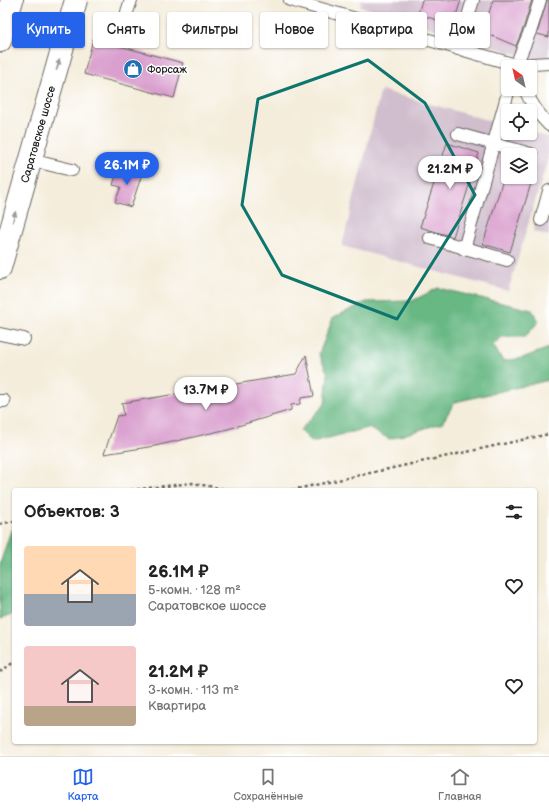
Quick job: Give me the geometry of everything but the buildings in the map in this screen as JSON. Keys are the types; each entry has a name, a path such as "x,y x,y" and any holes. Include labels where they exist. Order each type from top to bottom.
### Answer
{"main road":[{"path":"0,41 12,0"},
{"name":"Саратовское шоссе","path":"0,268 76,0"}],"lane":[{"path":"127,12 131,0"},
{"path":"290,0 501,62"},
{"path":"458,49 473,0"},
{"path":"518,60 531,29 540,0"},
{"path":"537,64 549,63"},
{"path":"464,249 507,96"},
{"path":"528,96 543,119 549,125"},
{"path":"458,134 511,148"},
{"path":"30,160 72,170"},
{"path":"541,220 549,191"},
{"path":"430,238 464,249 507,260"},
{"path":"0,334 24,339"}],"path":[{"path":"301,488 549,434"},
{"path":"148,488 192,483 219,488"},
{"path":"0,524 12,521"},
{"path":"0,672 12,663"}],"highlighted area":[{"path":"368,60 425,103 475,195 397,319 282,275 242,205 258,99"}],"shaded area":[{"path":"362,0 549,0 549,64 490,46 490,12 435,12 435,29 427,27 427,12 380,12 360,6"},
{"path":"381,90 501,124 501,140 537,140 537,134 549,137 549,155 508,291 342,246"},
{"path":"549,181 549,236 533,231"}],"green space":[{"path":"438,288 532,310 539,321 525,337 502,337 493,345 503,361 522,358 549,348 549,380 455,402 442,423 390,439 368,428 312,442 300,430 325,404 328,374 319,354 333,318 366,302 412,301"},
{"path":"12,530 12,615 0,619 0,564"}],"place":[{"name":"Форсаж","path":"133,69"}]}
